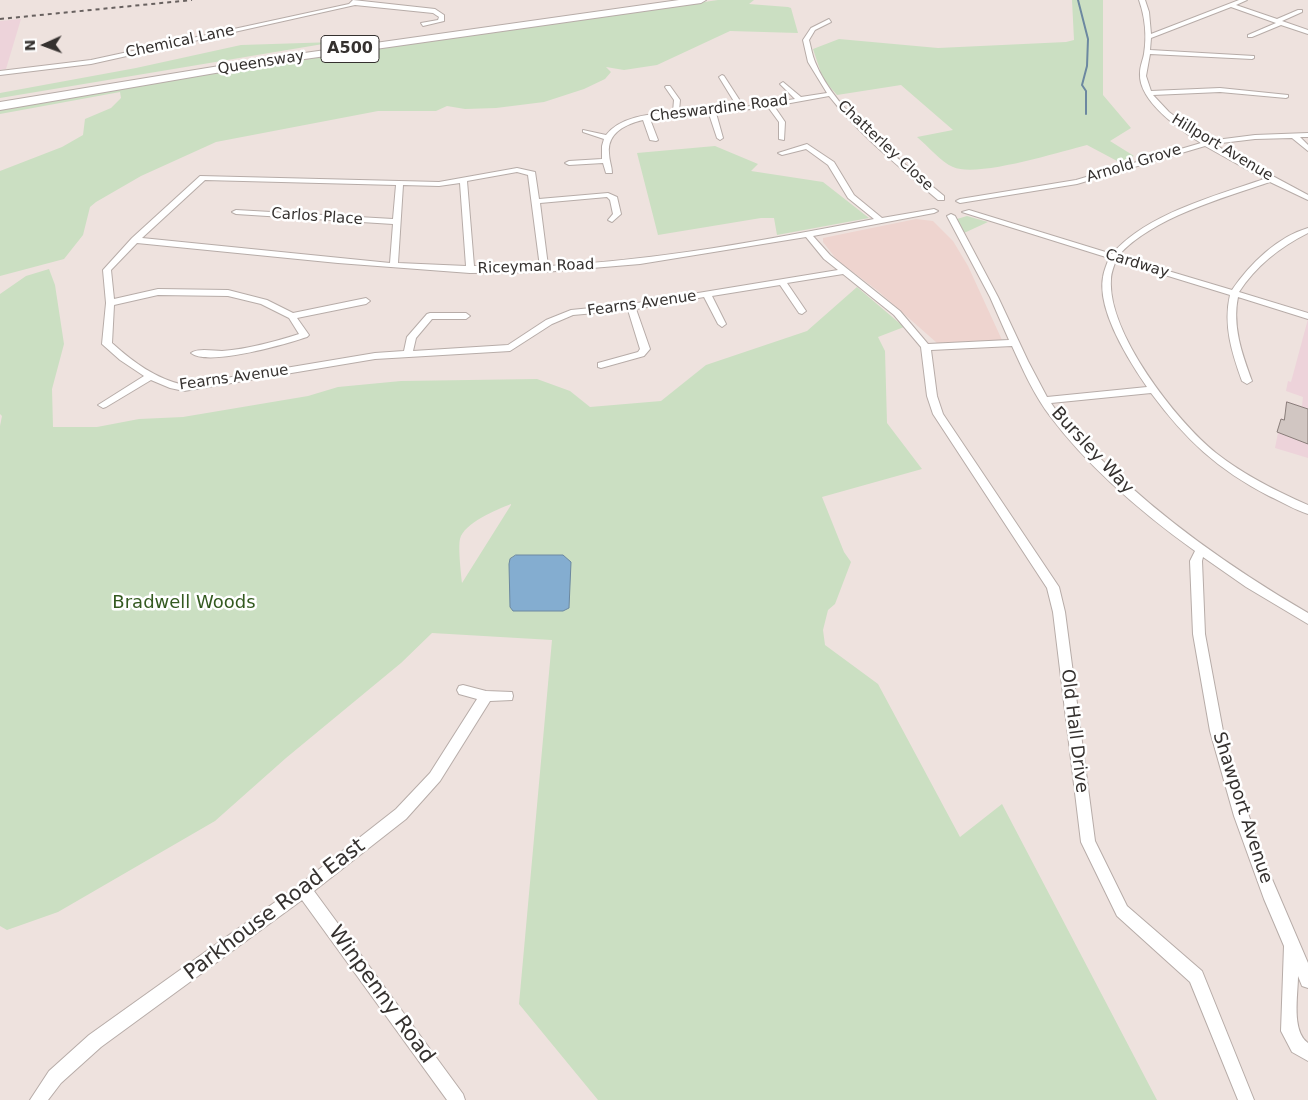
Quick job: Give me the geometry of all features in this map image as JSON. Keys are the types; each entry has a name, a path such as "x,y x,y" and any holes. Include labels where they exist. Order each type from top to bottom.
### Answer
{"highway":[{"name":"Queensway","path":"0,101 132,78 370,42 674,0"},
{"name":"Queensway","path":"0,106 374,45 701,0"}],"street":[{"path":"1142,0 1147,14 1148,37 1143,78 1148,93 1220,90 1286,96"},
{"path":"1148,37 1244,0"},
{"name":"Chemical Lane","path":"0,73 92,62 356,1 435,10 442,16 441,21 423,24"},
{"path":"1230,5 1308,32"},
{"path":"1250,36 1300,11"},
{"name":"Chatterley Close","path":"829,22 813,29 806,41 820,80 830,94 873,139 941,198"},
{"path":"1147,25 1168,29"},
{"path":"1147,52 1252,57"},
{"path":"734,80 723,79 742,110"},
{"path":"787,86 799,99"},
{"path":"668,87 677,100 676,113"},
{"name":"Hillport Avenue","path":"1148,93 1165,113 1207,143 1308,198"},
{"name":"Cheswardine Road","path":"607,138 613,130 646,118 676,113 742,110 830,94"},
{"path":"770,105 782,122 782,140"},
{"path":"712,111 720,138"},
{"path":"646,118 654,140"},
{"path":"585,131 607,138 604,147 609,171"},
{"path":"1293,135 1308,149"},
{"name":"Arnold Grove","path":"941,198 960,201 1048,188 1077,182 1207,143 1308,135"},
{"path":"782,154 808,146 831,164 851,196 880,220"},
{"path":"569,163 606,161"},
{"name":"Fearns Avenue","path":"544,269 537,201 532,174 527,172 517,170 439,184 203,178 135,240 107,270 110,303 107,344 152,376 172,387 184,388 376,356 510,348 549,322 571,313 631,307 783,283 845,271"},
{"path":"1270,179 1182,213 1148,229 1113,256 1107,282 1112,314 1134,360 1153,390 1183,427 1224,464 1256,485 1308,510"},
{"path":"463,181 470,270"},
{"path":"394,265 400,182"},
{"path":"537,201 608,195 614,200 617,214 612,220"},
{"path":"941,198 931,204 934,211 951,216 966,212 967,207 960,201"},
{"name":"Riceyman Road","path":"135,240 394,265 470,270 544,269 602,265 672,256 934,211"},
{"name":"Carlos Place","path":"236,212 398,222"},
{"name":"Cardway","path":"966,212 1308,316"},
{"name":"Bursley Way","path":"951,216 994,298 1014,343 1045,400 1063,425 1101,465 1148,509 1201,549 1308,619"},
{"path":"1247,381 1238,358 1234,338 1232,310 1234,293 1254,267 1269,253 1287,240 1308,230"},
{"path":"807,233 827,258 897,313 926,347 1014,343"},
{"path":"783,283 802,311"},
{"path":"110,303 158,292 228,293 264,302 292,316 304,335 276,344 213,355 196,353"},
{"path":"707,295 721,325"},
{"path":"292,316 366,301"},
{"path":"605,362 641,354 645,350 631,307"},
{"path":"408,354 412,337 430,316 466,316"},
{"name":"Old Hall Drive","path":"926,347 932,396 938,414 1053,587 1059,612 1088,842 1122,912 1196,977 1246,1100"},
{"path":"103,405 152,376"},
{"path":"1045,400 1153,390"},
{"name":"Shawport Avenue","path":"1201,549 1196,561 1200,643 1214,721 1234,799 1263,879 1308,980"},
{"path":"463,690 486,696 508,696"},
{"name":"Parkhouse Road East","path":"38,1100 55,1077 95,1041 304,890 401,814 435,777 486,696"},
{"name":"Winpenny Road","path":"304,890 457,1100"},
{"name":"Shawport Avenue","path":"1291,945 1289,1032 1298,1046 1308,1053"}],"shaded area":[{"path":"21,19 6,69 0,70 0,21"},
{"path":"916,219 933,221 953,241 968,266 1002,340 937,343 878,291 837,260 823,242 823,238"},
{"path":"1308,319 1308,458 1275,448 1281,418 1289,422 1291,413 1285,411 1286,401 1302,406 1303,397 1286,391 1288,381 1291,382"}],"green space":[{"path":"718,0 754,0 749,4 791,8 798,33 730,31 657,65 624,70 606,67 611,72 605,79 584,89 544,102 496,108 465,109 447,106 436,111 378,111 216,142 141,176 96,202 90,207 83,235 64,259 0,276 0,171 62,147 83,135 85,119 111,108 121,98 120,92 0,114 0,110 242,68"},
{"path":"1072,0 1103,0 1103,95 1131,128 1110,141 1134,156 1119,162 1087,145 999,167 964,170 953,167 939,158 917,137 953,130 901,85 837,95 823,79 813,49 839,39 938,48 1066,42 1074,40"},
{"path":"335,42 0,98 0,93 136,68 241,45"},
{"path":"715,146 758,164 751,171 823,182 869,218 777,235 774,218 761,218 658,235 637,153"},
{"path":"967,216 988,222 964,233 957,219"},
{"name":"Bradwell Woods","path":"49,269 55,285 64,344 52,389 53,427 97,427 139,419 183,417 308,396 338,387 401,381 537,379 570,391 590,407 661,401 706,365 807,331 857,287 904,327 878,337 885,351 887,423 922,469 822,497 844,552 851,562 835,604 828,610 823,630 825,645 878,684 960,837 1002,804 1157,1100 598,1100 519,1004 552,640 432,633 401,663 286,758 215,821 58,912 7,930 0,926 0,426 2,416 0,414 0,294 26,276","holes":["511,505 462,583 459,548 463,533 474,522"]}],"water":[{"path":"516,555 563,555 571,562 569,608 563,611 513,611 510,607 509,564 510,559"}],"building":[{"path":"1287,402 1308,409 1308,444 1277,432 1281,419 1284,420"}],"waterway":[{"path":"1078,0 1088,39 1087,66 1082,85 1086,91 1086,114"}],"railway":[{"path":"0,19 192,0"}]}
